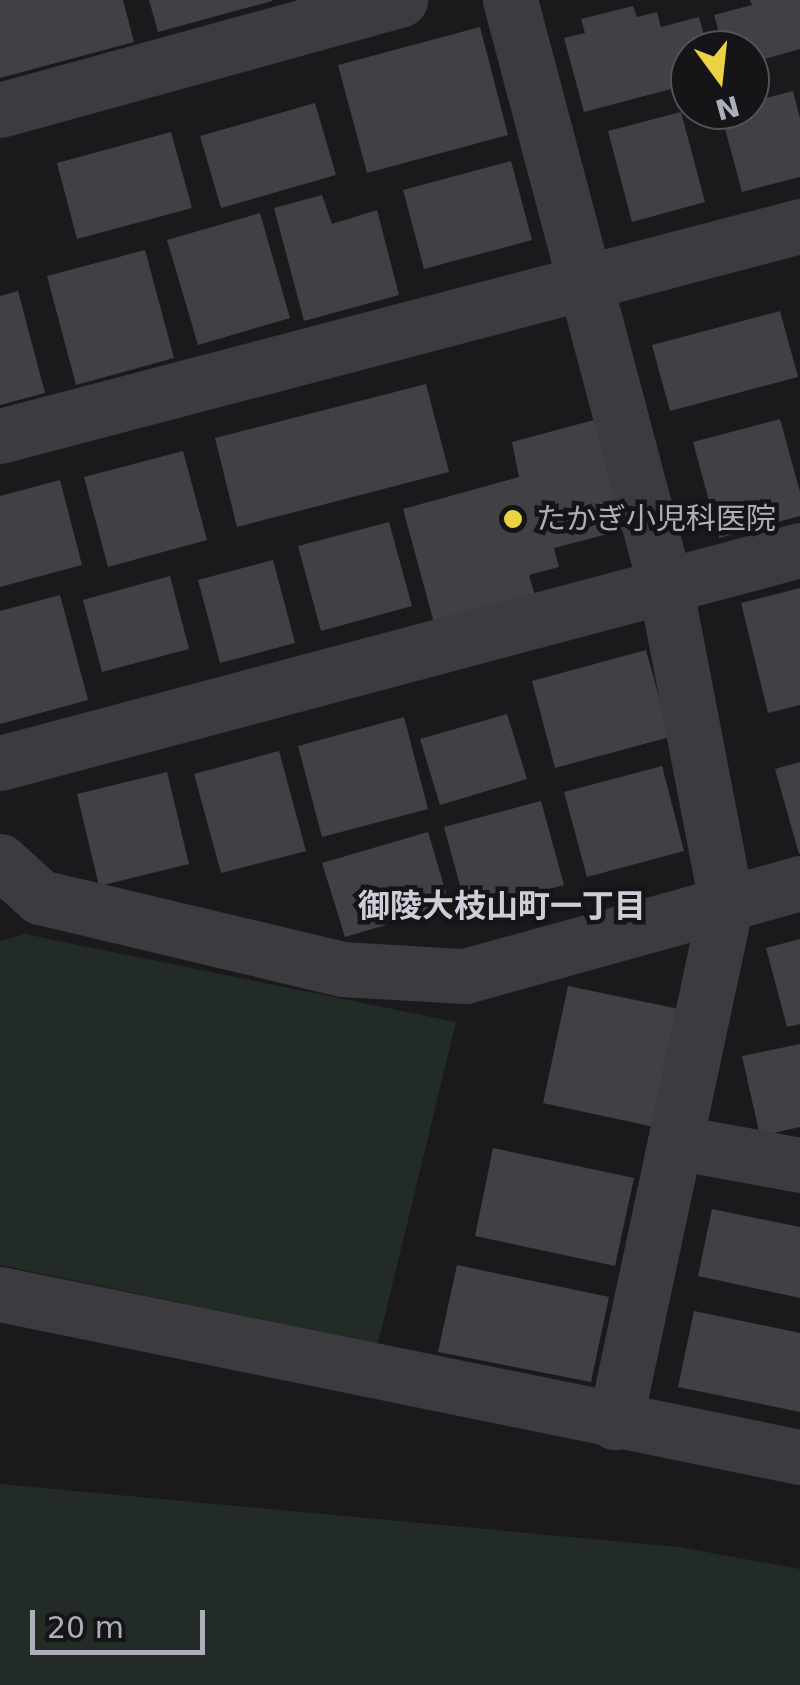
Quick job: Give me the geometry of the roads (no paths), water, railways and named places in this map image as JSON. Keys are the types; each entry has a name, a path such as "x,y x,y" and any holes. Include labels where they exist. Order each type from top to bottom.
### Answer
{"street":[{"path":"0,110 400,0"},
{"path":"510,0 666,585 726,904 615,1422"},
{"path":"0,436 800,226"},
{"path":"0,763 800,550"},
{"path":"0,860 40,896 342,969 465,976 800,883"},
{"path":"675,1142 800,1164"},
{"path":"0,1294 800,1457"}],"place":[{"name":"たかぎ小児科医院","path":"513,519"}],"district":[{"name":"御陵大枝山町一丁目","path":"502,906"}]}
